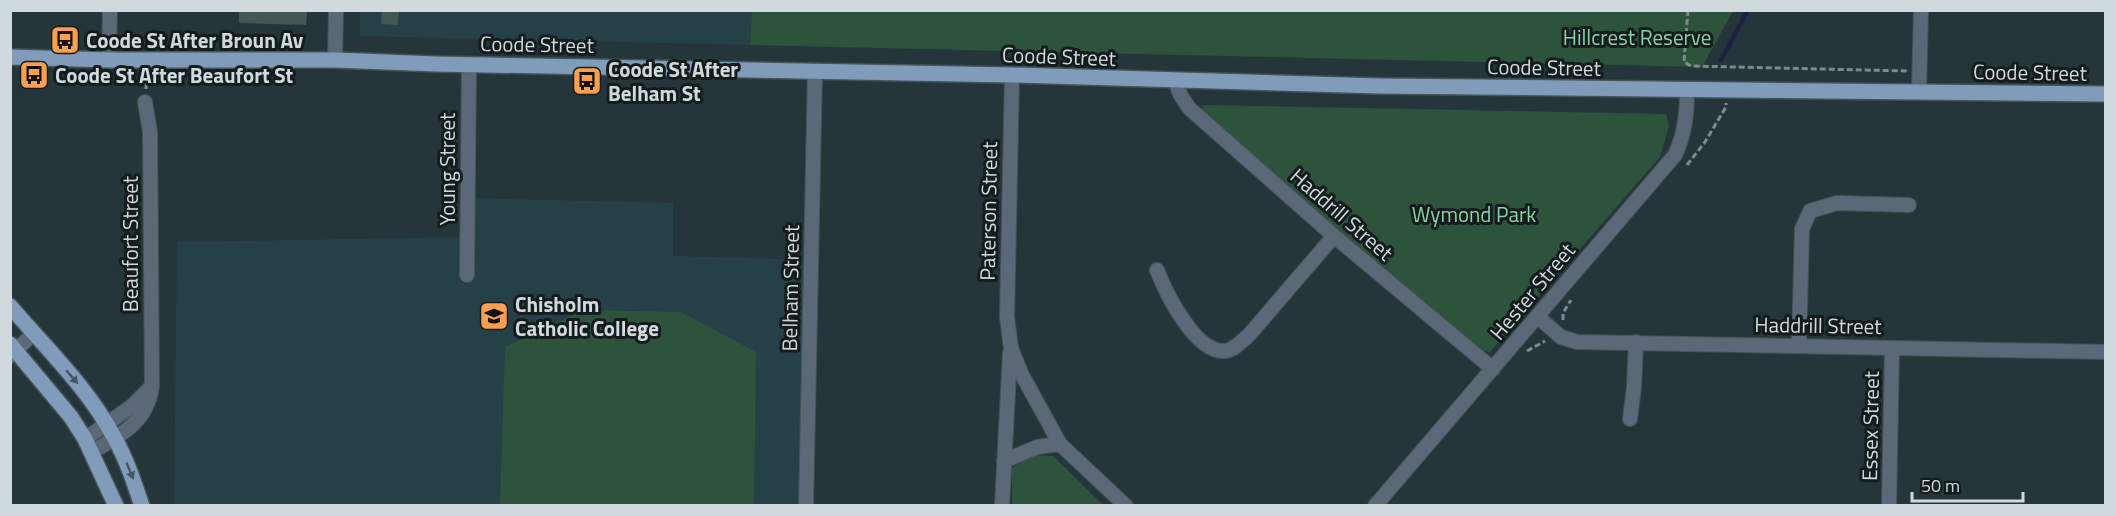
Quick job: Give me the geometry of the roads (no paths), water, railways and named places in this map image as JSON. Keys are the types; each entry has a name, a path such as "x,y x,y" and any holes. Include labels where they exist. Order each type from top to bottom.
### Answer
{"main road":[{"name":"Coode Street","path":"10,57 109,60 335,60 1012,75 1368,86 2106,94"},
{"path":"10,306 81,388 107,424 133,480 142,506"},
{"path":"12,350 57,399 88,446 116,506"}],"street":[{"path":"109,60 110,10"},
{"path":"335,60 336,10"},
{"path":"1919,91 1922,10"},
{"name":"Young Street","path":"467,275 469,64"},
{"name":"Belham Street","path":"806,506 815,71"},
{"name":"Paterson Street","path":"1002,506 1011,348 1007,317 1012,75"},
{"name":"Haddrill Street","path":"1175,80 1180,94 1190,108 1334,236 1493,369"},
{"name":"Hester Street","path":"1375,506 1675,155 1683,139 1687,116 1687,90"},
{"name":"Beaufort Street","path":"88,446 115,438 141,416 150,401 152,386 150,132 145,102"},
{"path":"1799,346 1802,229 1810,211 1837,203 1909,205"},
{"path":"1158,270 1167,295 1188,328 1211,347 1224,351 1234,348 1249,335 1334,236"},
{"name":"Haddrill Street","path":"1538,317 1561,337 1568,340 2106,352"},
{"path":"12,350 34,333"},
{"path":"1630,419 1636,342"},
{"name":"Paterson Street","path":"1011,348 1021,373 1060,444 1126,506"},
{"name":"Essex Street","path":"1889,506 1892,348"},
{"path":"88,446 107,424 132,406 152,386"},
{"path":"1004,461 1036,447 1060,444"}],"waterway":[{"path":"1721,60 1748,10"}],"place":[{"name":"Coode St After Broun Av","path":"65,40"},
{"name":"Coode St After Beaufort St","path":"34,75"},
{"name":"Coode St After Belham St","path":"587,81"},
{"name":"Chisholm Catholic College","path":"494,316"}],"park label":[{"name":"Hillcrest Reserve","path":"1637,37"},
{"name":"Wymond Park","path":"1474,214"}]}
